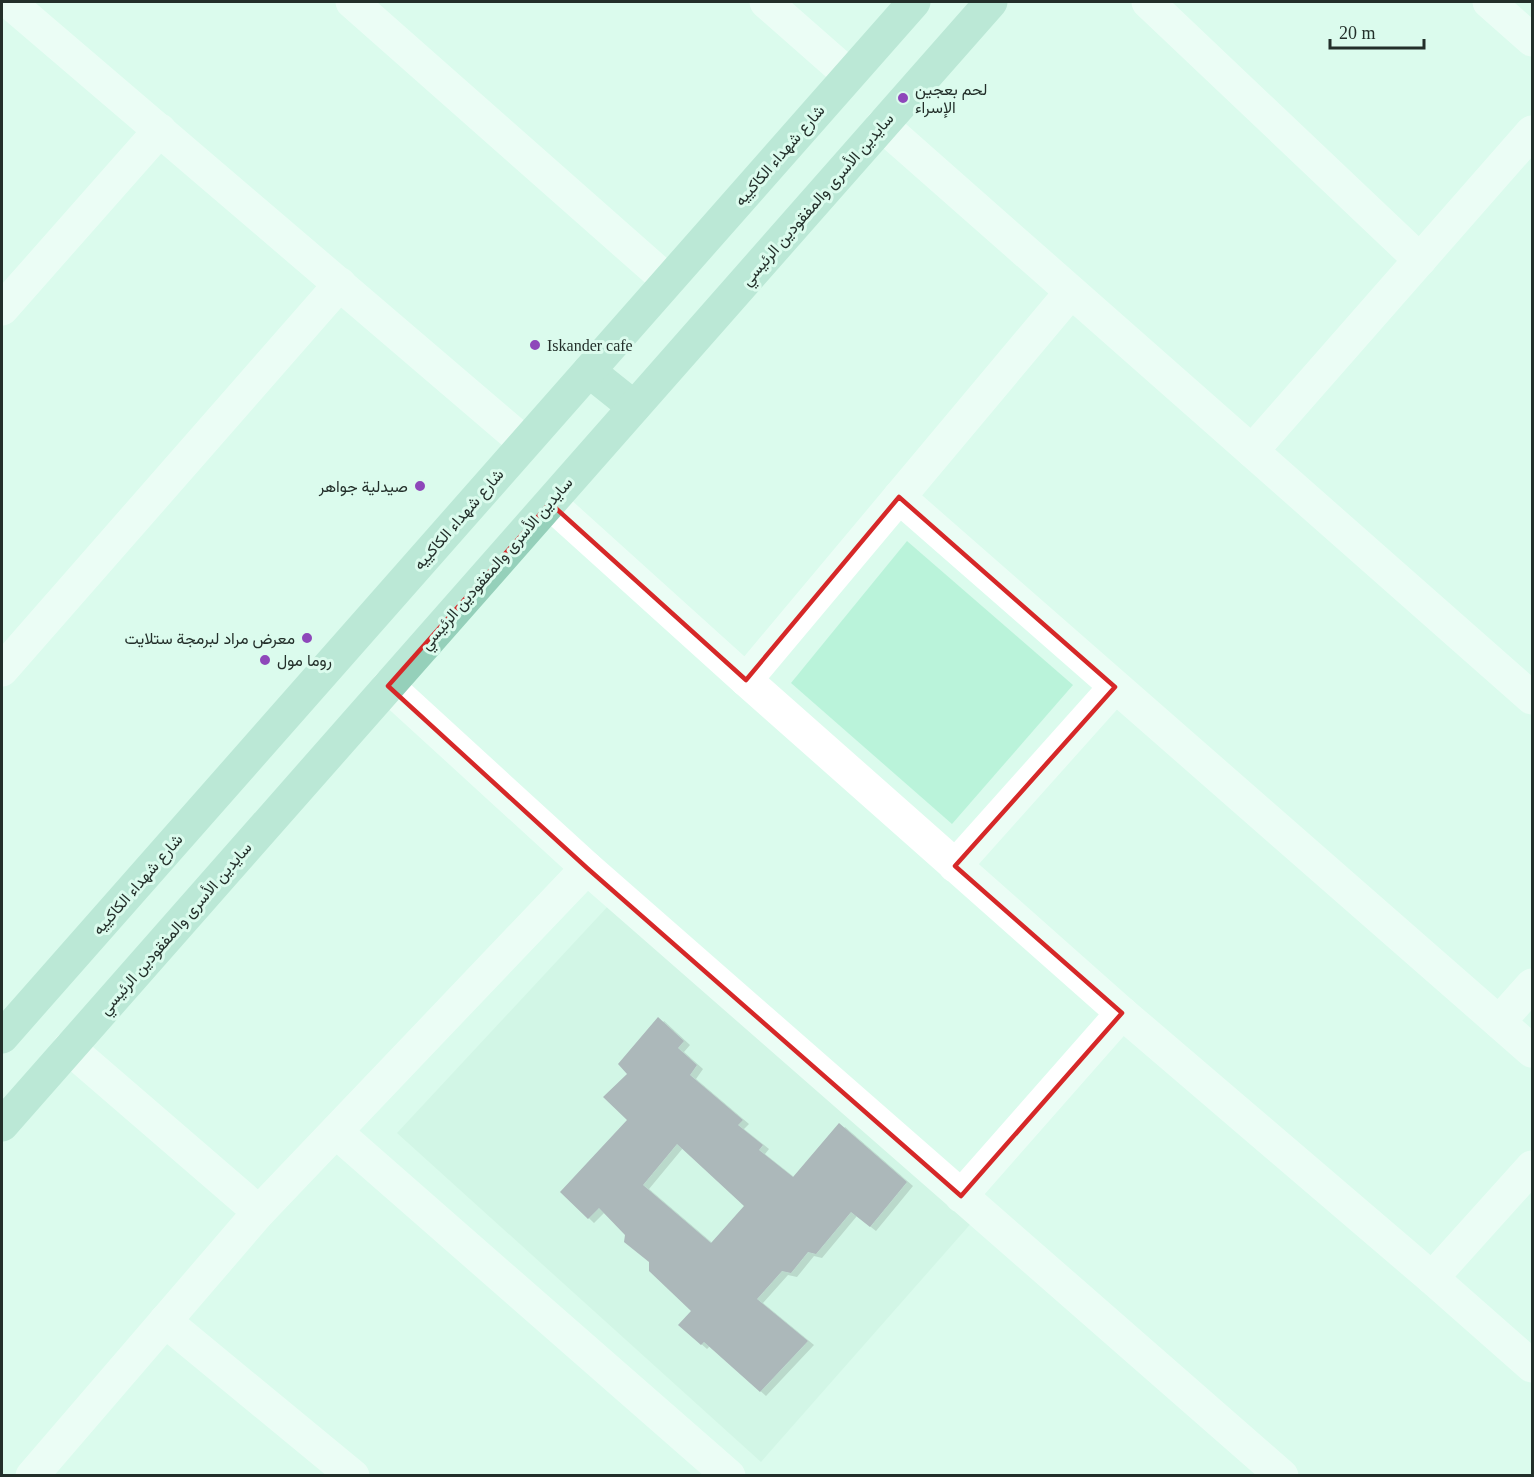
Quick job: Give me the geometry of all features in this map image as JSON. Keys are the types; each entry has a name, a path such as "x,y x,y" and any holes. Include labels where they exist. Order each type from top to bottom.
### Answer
{"main road":[{"name":"شارع شهداء الكاكييه","path":"2,1037 914,2"},
{"name":"سايدين الأسرى والمفقودين الرئيسي","path":"2,1125 991,2"},
{"path":"589,371 634,407"}],"street":[{"path":"9,2 525,443"},
{"path":"352,2 668,281"},
{"path":"766,2 849,75"},
{"path":"1149,2 1420,260"},
{"path":"1489,2 1533,40"},
{"path":"882,126 1533,698"},
{"path":"2,309 159,130"},
{"path":"1252,452 1533,132"},
{"path":"2,669 340,284"},
{"path":"746,680 1071,292"},
{"path":"898,497 1533,1051"},
{"path":"549,503 1122,1014 1533,1366"},
{"path":"388,686 587,868 1282,1476"},
{"path":"955,866 1115,687"},
{"path":"32,1476 259,1212 587,868"},
{"path":"1499,1022 1533,985"},
{"path":"962,1196 1122,1014"},
{"path":"69,1048 259,1212"},
{"path":"336,1132 729,1476"},
{"path":"1432,1278 1533,1167"},
{"path":"165,1321 352,1476"}],"highlighted area":[{"path":"899,497 1115,687 955,866 1122,1013 961,1196 587,868 388,686 550,503 746,680"}],"shaded area":[{"path":"907,541 1073,685 952,824 791,683"},
{"path":"610,904 974,1220 761,1462 397,1133"}],"building":[{"path":"658,1017 684,1041 678,1048 697,1065 690,1075 743,1120 738,1125 763,1145 759,1150 793,1177 839,1123 907,1182 870,1227 851,1212 816,1254 808,1252 791,1273 782,1271 757,1299 808,1341 760,1392 704,1342 701,1345 678,1325 691,1311 649,1271 649,1262 624,1242 625,1235 599,1208 588,1219 560,1192 627,1120 603,1097 627,1074 618,1064","holes":["677,1144 744,1206 711,1243 643,1185"]}],"place":[{"name":"لحم بعجين الإسراء","path":"903,98"},
{"name":"Iskander cafe","path":"535,345"},
{"name":"صيدلية جواهر","path":"420,486"},
{"name":"معرض مراد لبرمجة ستلايت","path":"307,638"},
{"name":"روما مول","path":"265,660"}]}
